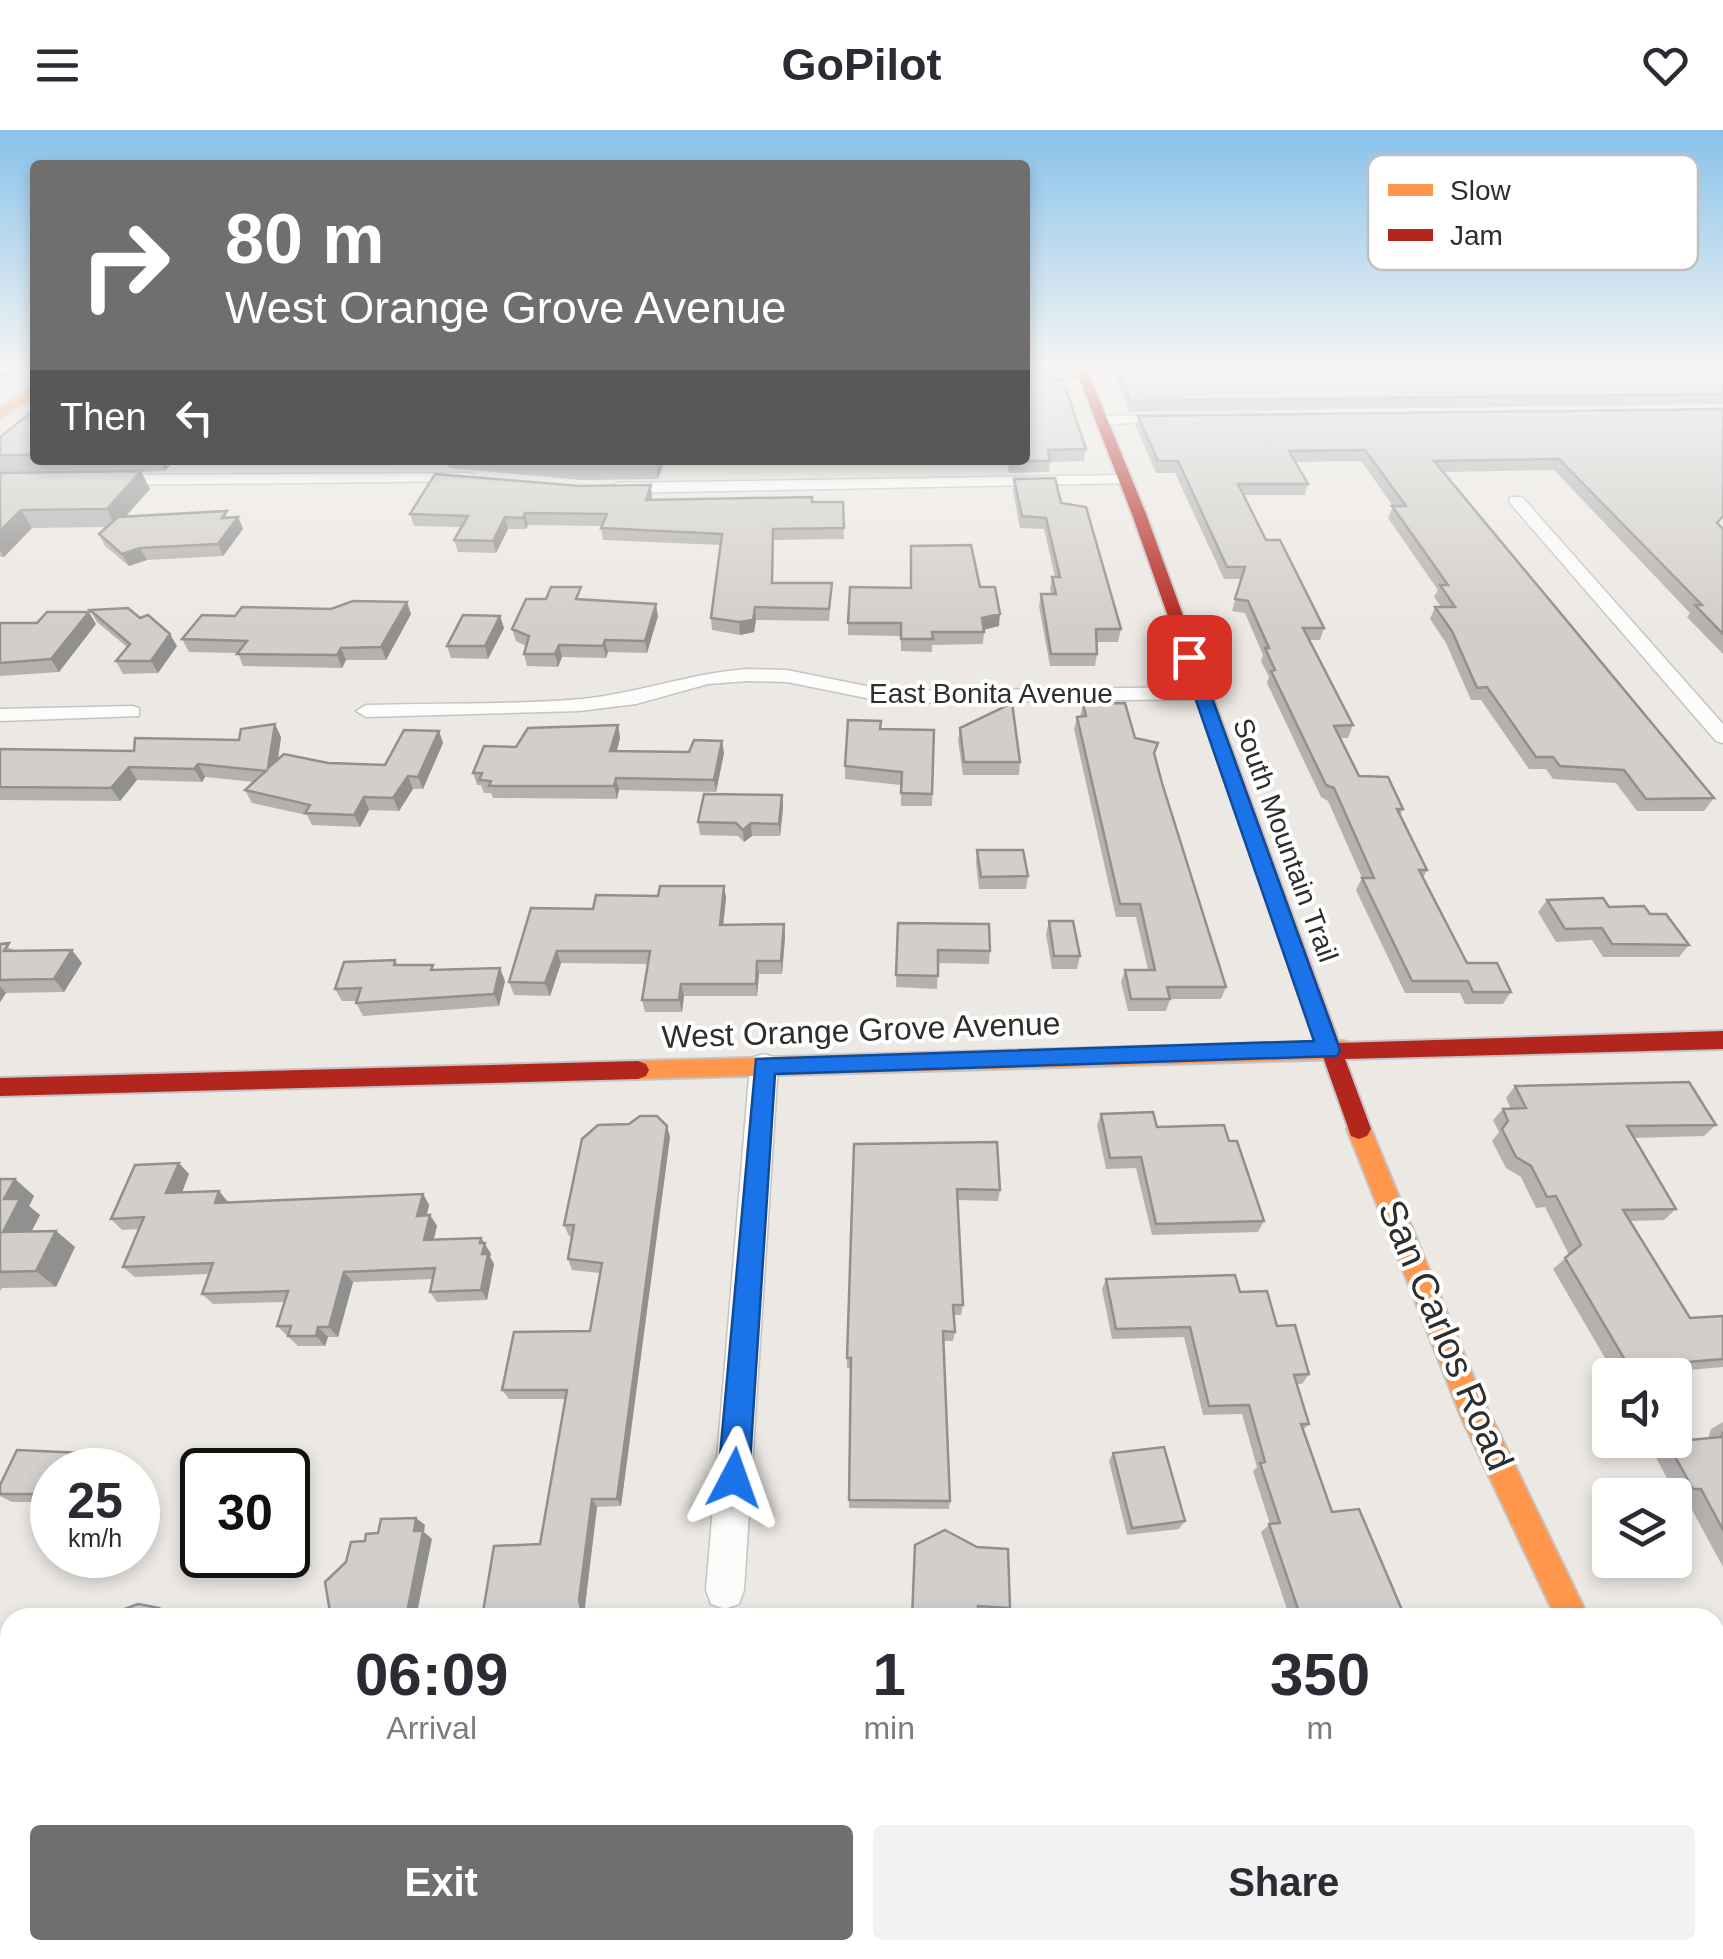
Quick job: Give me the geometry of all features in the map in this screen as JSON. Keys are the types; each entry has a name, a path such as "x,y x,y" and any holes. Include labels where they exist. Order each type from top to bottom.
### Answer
{"street":[{"name":"South Mountain Trail","path":"1115,455 1329,1050"},
{"path":"80,481 483,478"},
{"path":"599,488 708,480 1125,480"},
{"path":"1516,500 1723,737"},
{"name":"East Bonita Avenue","path":"366,711 579,705 636,698 707,678 748,675 787,676 891,698 1202,692"},
{"path":"0,715 132,712"},
{"name":"West Orange Grove Avenue","path":"0,1087 1723,1040"},
{"name":"San Carlos Road","path":"1329,1050 1437,1327 1569,1608"},
{"path":"726,1590 764,1066"}],"building":[{"path":"1030,455 1049,455 1050,461 1030,461"},
{"path":"1155,455 1292,455 1308,484 1238,484 1266,540 1280,540 1324,628 1303,628 1353,725 1334,726 1359,776 1388,777 1403,809 1397,809 1427,870 1419,870 1467,963 1497,963 1511,992 1473,992 1468,981 1412,981 1362,878 1374,878 1334,788 1326,785 1271,671 1275,670 1265,648 1269,648 1248,601 1235,599 1245,567 1227,567 1178,461 1158,461"},
{"path":"1369,455 1723,455 1723,516 1717,523 1723,529 1723,634 1695,605 1702,605 1559,459 1434,461 1714,798 1646,799 1624,770 1560,766 1553,757 1536,757 1487,687 1477,688 1452,631 1435,607 1455,607 1440,585 1448,585 1392,506 1406,506"},
{"path":"141,471 107,509 21,510 0,531 0,473"},
{"path":"435,474 579,486 651,485 646,500 812,497 812,502 843,502 844,528 773,529 772,583 832,583 829,609 755,607 753,620 711,618 722,534 601,528 607,514 525,513 523,518 505,517 493,541 454,540 468,516 410,514"},
{"path":"1055,478 1061,503 1086,507 1121,629 1096,629 1097,654 1051,654 1041,594 1056,594 1052,577 1060,577 1046,518 1022,516 1014,479"},
{"path":"227,511 222,518 238,517 218,544 140,548 122,554 99,534 118,517"},
{"path":"971,545 980,587 995,587 1000,614 982,618 984,632 932,632 933,639 901,639 901,623 848,623 850,587 911,588 911,546"},
{"path":"551,587 581,587 576,599 656,604 645,641 605,640 603,646 559,645 555,654 524,654 529,636 512,629 526,599 546,599"},
{"path":"353,601 407,602 381,647 341,648 337,655 237,654 247,641 182,639 202,615 235,616 242,607 331,609"},
{"path":"128,608 140,618 148,615 170,634 151,661 116,661 130,644 90,610"},
{"path":"47,612 89,612 51,659 0,663 0,623 37,623"},
{"path":"463,615 500,616 485,646 447,646"},
{"path":"1012,703 1020,762 964,762 960,728"},
{"path":"1125,703 1135,738 1158,743 1154,753 1162,783 1226,987 1167,987 1170,999 1131,999 1125,970 1155,970 1140,904 1120,904 1077,717 1086,716 1083,704"},
{"path":"848,720 881,721 880,729 934,730 932,794 901,793 902,772 845,766"},
{"path":"275,724 268,768 284,754 328,763 385,765 404,730 439,731 418,777 408,776 393,798 364,797 354,815 305,813 310,805 245,790 266,771 198,764 194,769 129,767 111,788 0,787 0,749 134,751 135,738 239,740 241,729"},
{"path":"618,725 610,751 689,752 694,740 722,741 714,780 616,778 614,786 489,786 491,781 479,780 482,773 473,773 484,746 516,747 528,728"},
{"path":"704,794 782,795 779,824 751,823 743,830 736,823 698,822"},
{"path":"977,850 1023,850 1028,876 981,877"},
{"path":"660,886 724,886 720,925 784,924 781,961 757,961 756,984 681,984 679,1000 642,1000 650,951 557,951 545,983 509,982 531,908 593,909 596,895 658,896"},
{"path":"1603,898 1609,907 1644,906 1650,914 1666,914 1689,945 1612,944 1602,928 1565,929 1547,900"},
{"path":"1049,921 1073,921 1080,956 1054,956"},
{"path":"898,923 989,924 990,951 938,950 938,976 896,975"},
{"path":"9,943 4,951 72,950 54,979 0,980 0,944"},
{"path":"395,960 394,965 433,965 431,970 500,968 494,994 356,1003 361,988 335,989 344,962"},
{"path":"1689,1082 1716,1125 1627,1126 1676,1209 1623,1210 1690,1318 1723,1316 1723,1359 1624,1358 1565,1258 1581,1245 1556,1196 1547,1197 1531,1166 1516,1157 1502,1129 1508,1121 1503,1109 1526,1108 1515,1086"},
{"path":"1153,1112 1157,1127 1224,1125 1229,1141 1237,1141 1264,1221 1156,1224 1141,1157 1110,1158 1101,1114"},
{"path":"640,1116 657,1116 667,1126 617,1499 592,1499 581,1608 484,1608 494,1546 540,1544 567,1390 502,1390 514,1332 590,1331 602,1263 568,1259 574,1225 564,1225 582,1139 598,1125 629,1124"},
{"path":"997,1142 1000,1190 957,1189 963,1305 953,1305 955,1332 943,1331 950,1501 849,1500 851,1358 847,1358 854,1144"},
{"path":"179,1163 166,1193 219,1191 215,1203 423,1194 417,1216 430,1215 424,1240 481,1238 480,1243 485,1243 482,1254 488,1254 481,1290 430,1292 435,1268 344,1272 329,1327 318,1327 316,1336 288,1336 291,1326 277,1326 288,1291 202,1294 213,1263 123,1267 144,1217 111,1219 135,1165"},
{"path":"0,1179 15,1179 4,1199 20,1199 3,1232 56,1231 36,1271 0,1272"},
{"path":"1235,1275 1240,1292 1267,1291 1277,1326 1295,1325 1309,1374 1294,1375 1309,1424 1301,1424 1332,1512 1359,1509 1401,1608 1298,1608 1269,1524 1280,1523 1260,1463 1265,1462 1249,1405 1209,1406 1190,1327 1116,1329 1106,1279"},
{"path":"1723,1432 1723,1530 1701,1489 1693,1489 1692,1478 1687,1478 1676,1458 1692,1458 1692,1440 1721,1437"},
{"path":"1164,1447 1185,1521 1132,1528 1113,1453"},
{"path":"17,1450 30,1451 30,1494 0,1494 0,1485"},
{"path":"416,1518 414,1531 423,1531 408,1608 329,1608 325,1582 346,1562 351,1542 365,1541 366,1534 378,1533 381,1519"},
{"path":"945,1530 977,1547 1008,1549 1010,1608 912,1608 915,1545"},
{"path":"138,1604 159,1608 127,1608"}],"traffic: slow":[{"path":"638,1070 1344,1050"},
{"path":"1359,1129 1472,1409 1568,1608"}],"traffic: jam":[{"path":"1115,455 1359,1129"},
{"path":"1344,1050 1723,1040"},
{"path":"0,1087 638,1070"}],"route":[{"path":"734,1478 764,1066 1329,1050 1189,657"}]}
